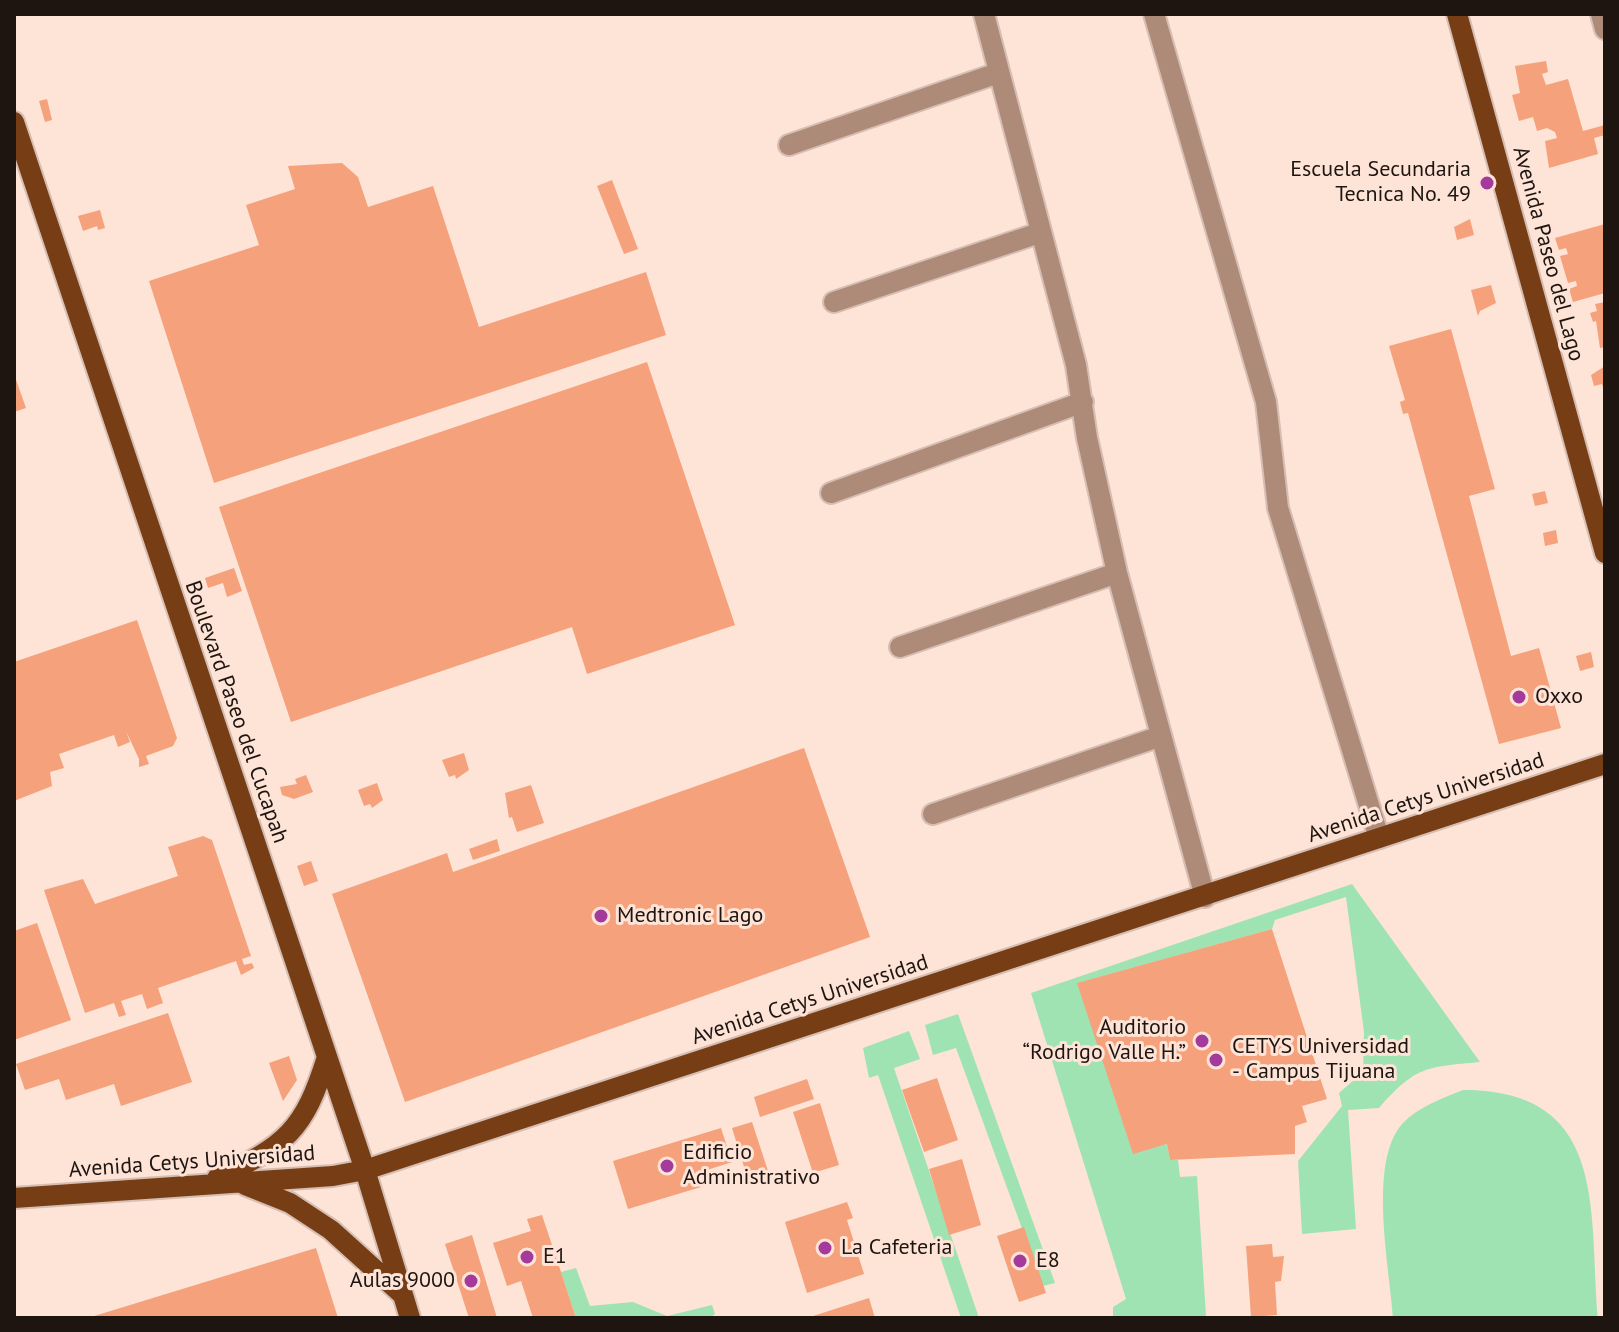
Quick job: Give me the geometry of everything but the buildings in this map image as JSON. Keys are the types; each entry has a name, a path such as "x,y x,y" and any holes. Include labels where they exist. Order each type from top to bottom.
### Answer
{"main road":[{"name":"Avenida Paseo del Lago","path":"1457,14 1605,553"},
{"name":"Boulevard Paseo del Cucapah","path":"14,122 365,1170 410,1318"},
{"name":"Avenida Cetys Universidad","path":"14,1198 333,1176 365,1170 1605,764"},
{"path":"207,1183 263,1156 286,1138 304,1118 316,1095 327,1057"},
{"path":"237,1182 290,1203 331,1230 403,1295"}],"street":[{"path":"984,14 1076,365 1087,438 1117,573 1205,897"},
{"path":"1154,14 1266,402 1278,508 1379,838"},
{"path":"1601,14 1605,29"},
{"path":"789,145 998,73"},
{"path":"834,302 1039,233"},
{"path":"831,493 1083,402"},
{"path":"900,647 1117,573"},
{"path":"933,814 1161,736"}],"green space":[{"path":"1352,884 1480,1062 1423,1071 1403,1084 1379,1108 1348,1110 1356,1229 1302,1234 1298,1161 1342,1106 1339,1093 1363,1072 1364,1032 1346,897 1275,920 1272,929 1078,983 1133,1153 1167,1144 1170,1160 1178,1160 1180,1177 1197,1176 1206,1316 1113,1318 1113,1307 1126,1299 1031,993"},
{"path":"958,1014 1055,1283 1043,1286 956,1048 933,1055 925,1025"},
{"path":"909,1031 920,1059 894,1068 979,1318 961,1318 878,1075 869,1078 863,1048"},
{"path":"1463,1090 1510,1095 1544,1110 1568,1134 1582,1164 1590,1198 1598,1318 1393,1318 1383,1216 1383,1188 1392,1140 1403,1123 1416,1112"},
{"path":"576,1268 590,1306 633,1302 667,1316 712,1305 715,1314 710,1318 576,1318 561,1272"}],"place":[{"name":"Escuela Secundaria Tecnica No. 49","path":"1487,183"},
{"name":"Oxxo","path":"1519,697"},
{"name":"Medtronic Lago","path":"601,916"},
{"name":"Auditorio “Rodrigo Valle H.”","path":"1202,1041"},
{"name":"CETYS Universidad - Campus Tijuana","path":"1216,1060"},
{"name":"Edificio Administrativo","path":"667,1166"},
{"name":"La Cafeteria","path":"825,1248"},
{"name":"E1","path":"527,1257"},
{"name":"E8","path":"1020,1261"},
{"name":"Aulas 9000","path":"471,1281"}]}
